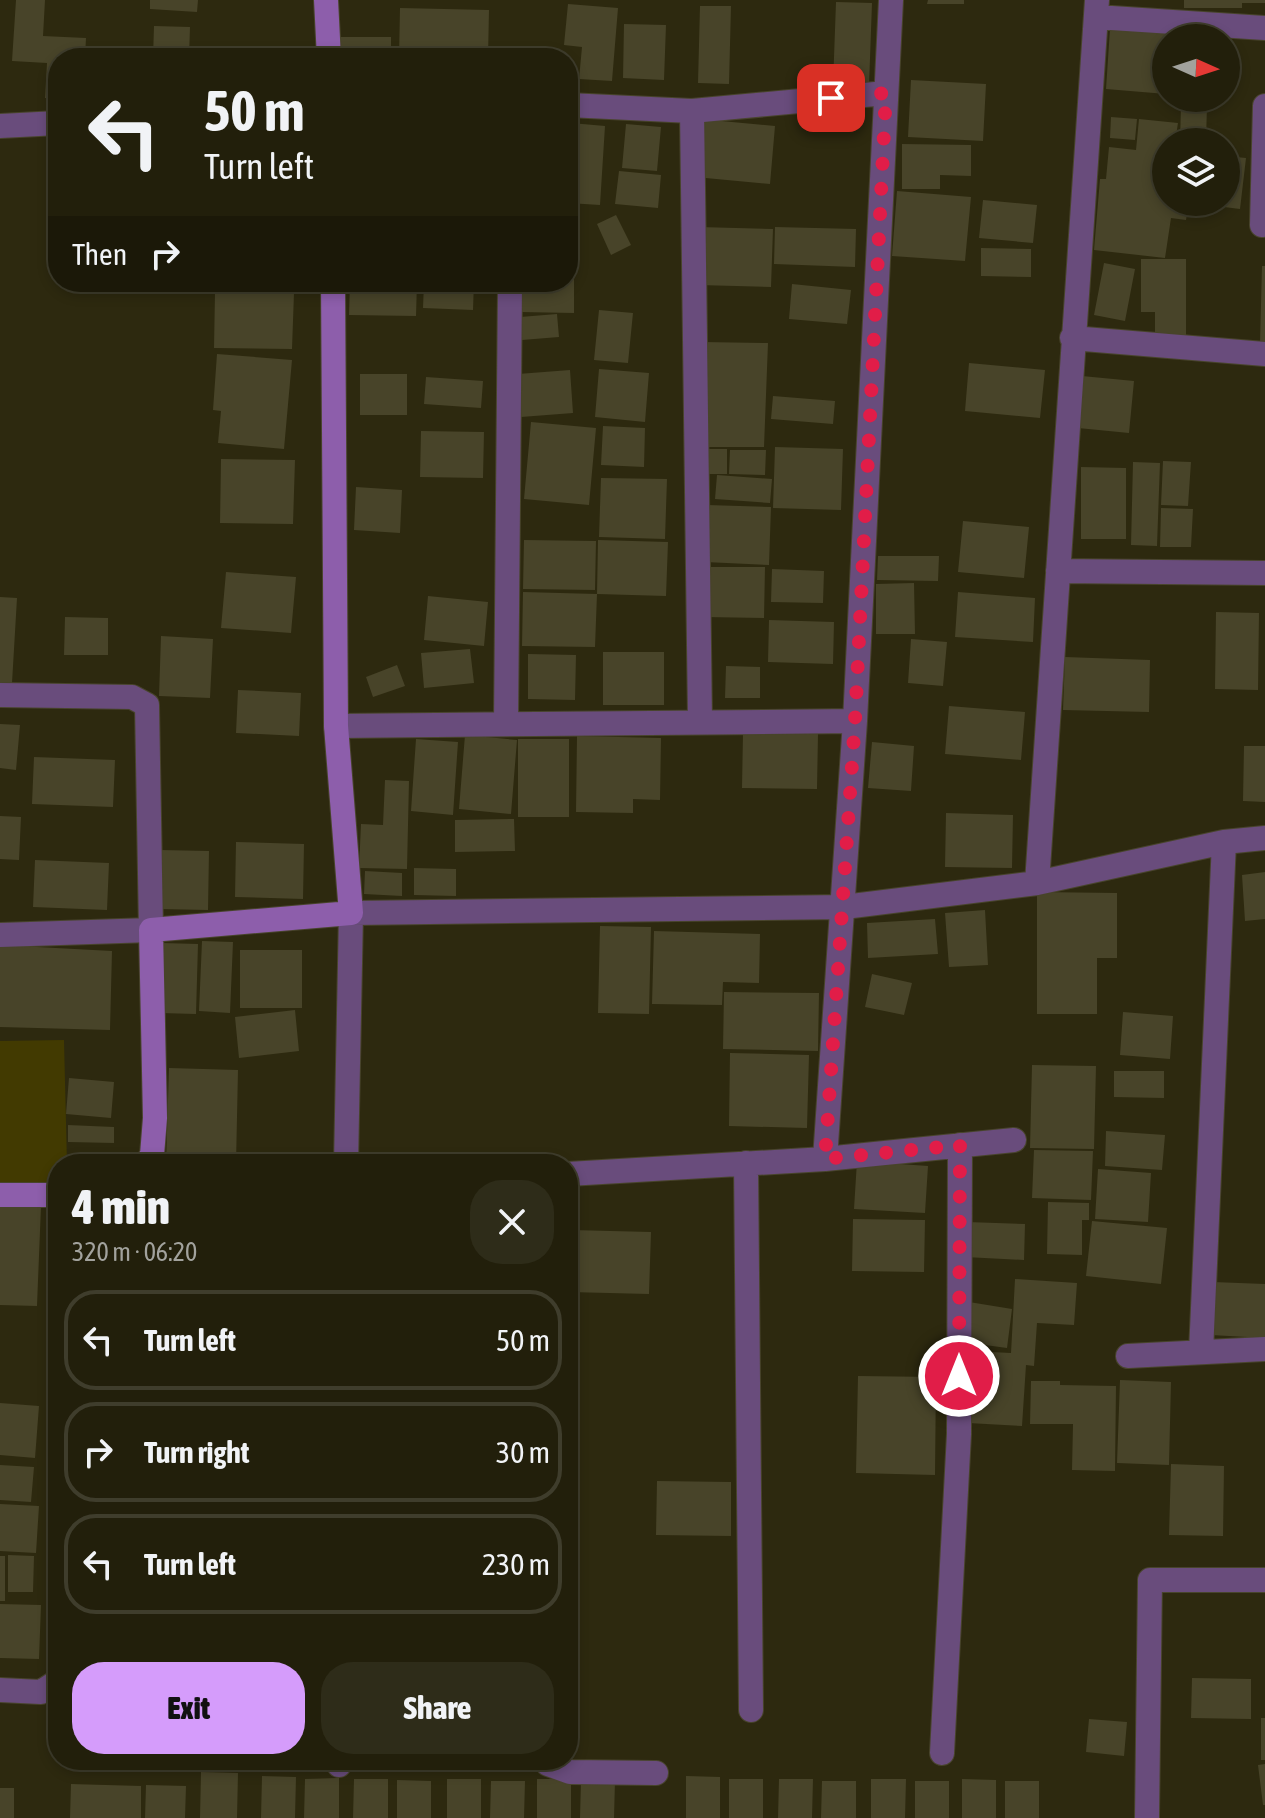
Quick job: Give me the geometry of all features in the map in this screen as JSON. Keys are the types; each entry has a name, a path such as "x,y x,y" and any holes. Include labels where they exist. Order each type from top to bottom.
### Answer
{"street":[{"path":"326,0 328,48"},
{"path":"825,1159 855,721 891,0"},
{"path":"1037,883 1096,8 1265,28"},
{"path":"578,105 692,111 886,93"},
{"path":"1262,225 1265,106"},
{"path":"692,111 700,721"},
{"path":"0,126 48,124"},
{"path":"333,292 336,726 351,913 346,1154"},
{"path":"506,723 510,292"},
{"path":"1072,338 1265,354"},
{"path":"1058,571 1265,573"},
{"path":"0,695 132,697 147,705 155,1118 152,1154"},
{"path":"336,726 855,721"},
{"path":"0,935 151,930 351,913 844,907 1037,883 1224,842 1265,838"},
{"path":"1201,1352 1224,842"},
{"path":"578,1173 825,1159 1014,1140"},
{"path":"942,1753 959,1434 960,1145"},
{"path":"746,1163 751,1710"},
{"path":"0,1195 48,1195"},
{"path":"1128,1356 1265,1349"},
{"path":"1147,1818 1150,1580 1265,1580"},
{"path":"0,1690 41,1692 48,1688"},
{"path":"561,1770 656,1773"}],"shaded area":[{"path":"64,1040 67,1154 48,1154 48,1185 0,1185 0,1041"}],"building":[{"path":"16,0 45,0 43,36 86,38 86,48 48,48 48,98 45,98 47,63 12,61"},
{"path":"150,0 198,0 197,12 150,9"},
{"path":"928,0 964,0 964,4 927,4"},
{"path":"1184,0 1265,0 1265,3 1242,3 1242,8 1184,8"},
{"path":"836,2 872,3 869,86 833,85"},
{"path":"568,4 618,8 612,81 579,79 582,47 564,45"},
{"path":"700,6 731,6 729,84 698,83"},
{"path":"400,8 489,10 488,48 399,48"},
{"path":"624,24 666,25 664,80 623,78"},
{"path":"154,26 190,27 189,48 153,48"},
{"path":"1110,29 1152,32 1152,93 1106,89"},
{"path":"339,37 391,37 391,48 339,48"},
{"path":"911,80 986,84 983,141 908,137"},
{"path":"1181,112 1207,112 1206,128 1180,128"},
{"path":"1111,117 1137,119 1135,140 1110,138"},
{"path":"700,119 775,126 770,184 695,177"},
{"path":"1139,119 1178,123 1177,128 1152,128 1152,216 1187,216 1186,220 1171,218 1165,258 1094,250 1100,179 1106,179 1109,147 1136,150"},
{"path":"578,124 605,126 600,205 578,204"},
{"path":"626,124 661,127 657,171 622,168"},
{"path":"902,144 971,145 971,176 940,175 940,189 902,189"},
{"path":"1240,157 1246,158 1240,209"},
{"path":"619,171 661,175 658,208 615,204"},
{"path":"897,191 971,197 965,261 892,256"},
{"path":"983,200 1037,205 1033,243 979,238"},
{"path":"616,215 631,245 611,255 597,224"},
{"path":"699,227 773,229 771,287 698,285"},
{"path":"775,227 856,229 855,267 774,264"},
{"path":"981,248 1031,249 1031,277 981,276"},
{"path":"1141,259 1186,259 1186,342 1155,342 1155,312 1141,312"},
{"path":"1104,263 1135,269 1125,321 1094,315"},
{"path":"1262,266 1265,266 1265,344 1260,343"},
{"path":"792,284 851,290 847,324 789,319"},
{"path":"215,292 294,293 292,349 214,348"},
{"path":"350,292 417,292 416,316 349,315"},
{"path":"424,292 474,292 473,310 423,308"},
{"path":"521,292 574,292 574,313 520,312"},
{"path":"599,310 633,313 628,363 594,360"},
{"path":"557,314 559,337 522,340 520,317"},
{"path":"702,342 768,343 764,447 701,447"},
{"path":"217,354 292,360 284,449 218,443 221,411 213,410"},
{"path":"969,363 1045,370 1040,418 965,411"},
{"path":"599,369 649,373 645,422 595,417"},
{"path":"570,370 573,413 521,417 518,374"},
{"path":"360,374 407,374 407,415 360,415"},
{"path":"1082,376 1134,381 1129,433 1078,428"},
{"path":"426,377 483,381 481,408 424,404"},
{"path":"773,396 835,401 833,424 771,419"},
{"path":"531,422 596,428 589,505 524,499"},
{"path":"603,426 645,428 644,467 601,465"},
{"path":"421,431 484,432 483,478 420,477"},
{"path":"775,447 843,449 841,510 773,508"},
{"path":"702,449 727,449 727,474 701,474"},
{"path":"730,450 766,450 765,475 729,474"},
{"path":"221,459 295,460 293,524 220,523"},
{"path":"1163,461 1191,462 1188,506 1161,505"},
{"path":"1133,462 1160,463 1157,546 1131,545"},
{"path":"1081,467 1126,468 1126,539 1081,539"},
{"path":"717,475 772,479 770,503 715,499"},
{"path":"601,478 667,479 665,539 599,537"},
{"path":"356,487 402,490 400,533 354,530"},
{"path":"707,505 771,507 769,565 705,562"},
{"path":"1161,508 1193,509 1191,547 1160,547"},
{"path":"963,521 1029,527 1024,578 958,572"},
{"path":"524,540 596,541 595,590 523,589"},
{"path":"598,540 668,542 666,596 597,594"},
{"path":"878,556 939,556 938,581 877,580"},
{"path":"706,567 765,567 764,618 704,617"},
{"path":"772,569 824,571 823,603 771,602"},
{"path":"226,572 296,577 291,633 221,628"},
{"path":"914,583 915,634 876,634 876,584"},
{"path":"523,592 597,594 595,647 522,646"},
{"path":"958,592 1035,598 1033,642 955,637"},
{"path":"428,596 488,602 484,646 424,640"},
{"path":"0,597 17,598 12,683 0,682"},
{"path":"1216,612 1259,613 1258,690 1215,689"},
{"path":"65,617 108,618 108,655 64,655"},
{"path":"769,620 834,622 833,664 768,662"},
{"path":"161,636 213,639 210,698 159,696"},
{"path":"911,639 947,642 943,686 908,683"},
{"path":"470,649 474,683 424,688 421,653"},
{"path":"603,652 664,652 664,705 603,705"},
{"path":"528,654 576,655 575,700 528,699"},
{"path":"1065,657 1150,660 1149,712 1063,710"},
{"path":"397,665 405,686 373,697 366,677"},
{"path":"726,666 760,667 760,698 725,698"},
{"path":"238,690 301,693 299,736 236,733"},
{"path":"949,706 1025,712 1021,760 945,754"},
{"path":"0,724 20,725 16,770 0,768"},
{"path":"743,733 818,734 817,789 742,788"},
{"path":"465,735 517,740 511,814 459,809"},
{"path":"577,736 661,738 660,800 633,799 633,813 576,812"},
{"path":"416,739 458,742 453,815 411,811"},
{"path":"518,739 569,739 569,817 518,817"},
{"path":"872,742 914,746 911,791 868,788"},
{"path":"1244,746 1265,746 1265,802 1243,801"},
{"path":"34,757 115,760 113,807 32,804"},
{"path":"385,780 409,781 407,869 359,868 361,824 383,825"},
{"path":"946,813 1013,815 1012,868 945,867"},
{"path":"0,816 21,817 19,860 0,859"},
{"path":"514,819 515,851 455,852 455,820"},
{"path":"236,842 304,844 303,899 235,897"},
{"path":"160,850 209,851 208,910 159,909"},
{"path":"35,860 109,863 107,910 33,907"},
{"path":"414,868 456,869 456,896 414,895"},
{"path":"365,871 402,873 402,896 364,894"},
{"path":"1265,872 1265,919 1245,921 1242,875"},
{"path":"1037,892 1117,893 1117,958 1097,958 1097,1014 1037,1014"},
{"path":"985,910 988,965 949,967 945,913"},
{"path":"935,919 938,954 868,958 867,923"},
{"path":"600,926 651,927 649,1014 598,1013"},
{"path":"654,931 760,934 759,983 723,982 722,1005 652,1004"},
{"path":"202,941 233,942 230,1013 199,1011"},
{"path":"162,943 198,944 196,1014 160,1013"},
{"path":"0,945 112,951 110,1030 0,1027"},
{"path":"240,950 302,950 302,1008 240,1008"},
{"path":"872,974 912,983 904,1015 865,1007"},
{"path":"724,992 819,993 818,1051 723,1049"},
{"path":"295,1010 299,1051 239,1058 235,1017"},
{"path":"1123,1012 1173,1016 1170,1059 1120,1055"},
{"path":"730,1053 809,1055 807,1128 729,1126"},
{"path":"1032,1065 1096,1066 1094,1149 1030,1148"},
{"path":"169,1068 238,1070 236,1154 166,1154"},
{"path":"1114,1071 1164,1071 1164,1098 1114,1097"},
{"path":"69,1078 114,1082 111,1118 66,1114"},
{"path":"68,1125 114,1127 114,1143 68,1142"},
{"path":"1106,1131 1165,1135 1162,1170 1105,1166"},
{"path":"1034,1150 1093,1151 1091,1200 1032,1198"},
{"path":"857,1161 928,1166 925,1213 854,1209"},
{"path":"1098,1169 1151,1173 1148,1222 1095,1219"},
{"path":"1048,1202 1089,1203 1089,1220 1082,1220 1082,1255 1047,1254"},
{"path":"0,1204 41,1206 37,1306 0,1305"},
{"path":"853,1219 925,1220 924,1272 852,1271"},
{"path":"1092,1221 1167,1228 1161,1284 1086,1276"},
{"path":"967,1222 1025,1224 1024,1260 965,1257"},
{"path":"578,1230 651,1232 649,1294 578,1292"},
{"path":"1015,1279 1077,1283 1074,1325 1037,1323 1034,1366 1026,1365 1022,1426 968,1423 972,1351 1011,1353"},
{"path":"1213,1282 1265,1284 1265,1338 1211,1335"},
{"path":"969,1302 1012,1309 1007,1348 963,1342"},
{"path":"858,1376 936,1377 935,1475 856,1473"},
{"path":"1120,1380 1171,1382 1169,1465 1117,1463"},
{"path":"1031,1381 1116,1386 1115,1471 1072,1470 1073,1424 1030,1424"},
{"path":"0,1403 39,1406 35,1458 0,1455"},
{"path":"1171,1464 1224,1466 1223,1536 1169,1535"},
{"path":"0,1465 34,1467 31,1502 0,1500"},
{"path":"657,1481 731,1482 731,1536 656,1535"},
{"path":"0,1504 39,1506 36,1553 0,1551"},
{"path":"8,1555 34,1556 33,1592 8,1592"},
{"path":"0,1556 5,1556 5,1601 0,1601"},
{"path":"0,1604 41,1605 39,1659 0,1658"},
{"path":"1192,1678 1251,1679 1251,1719 1191,1718"},
{"path":"1261,1718 1265,1718 1265,1760 1261,1760"},
{"path":"1089,1719 1127,1722 1124,1756 1086,1752"},
{"path":"1265,1764 1265,1805 1263,1805 1258,1765"},
{"path":"201,1772 238,1773 237,1818 200,1818"},
{"path":"262,1776 296,1777 295,1818 261,1818"},
{"path":"686,1776 720,1777 720,1818 686,1818"},
{"path":"339,1778 339,1818 304,1818 305,1779"},
{"path":"354,1779 388,1779 388,1818 353,1818"},
{"path":"447,1779 481,1779 481,1818 447,1818"},
{"path":"537,1779 571,1779 571,1818 537,1818"},
{"path":"729,1779 763,1779 763,1818 729,1818"},
{"path":"779,1779 813,1779 812,1818 778,1818"},
{"path":"871,1779 906,1779 905,1818 871,1818"},
{"path":"962,1779 996,1780 996,1818 962,1818"},
{"path":"397,1780 431,1781 431,1818 397,1818"},
{"path":"491,1781 525,1781 524,1818 490,1818"},
{"path":"581,1781 615,1781 614,1818 580,1818"},
{"path":"822,1781 856,1781 856,1818 821,1818"},
{"path":"915,1781 949,1781 949,1818 915,1818"},
{"path":"1005,1781 1039,1781 1039,1818 1005,1818"},
{"path":"71,1784 141,1786 141,1818 70,1818"},
{"path":"146,1785 186,1786 185,1818 145,1818"},
{"path":"0,1788 14,1788 14,1818 0,1818"}],"route":[{"path":"831,98 886,93 855,721 825,1159 960,1145 959,1376"}]}
